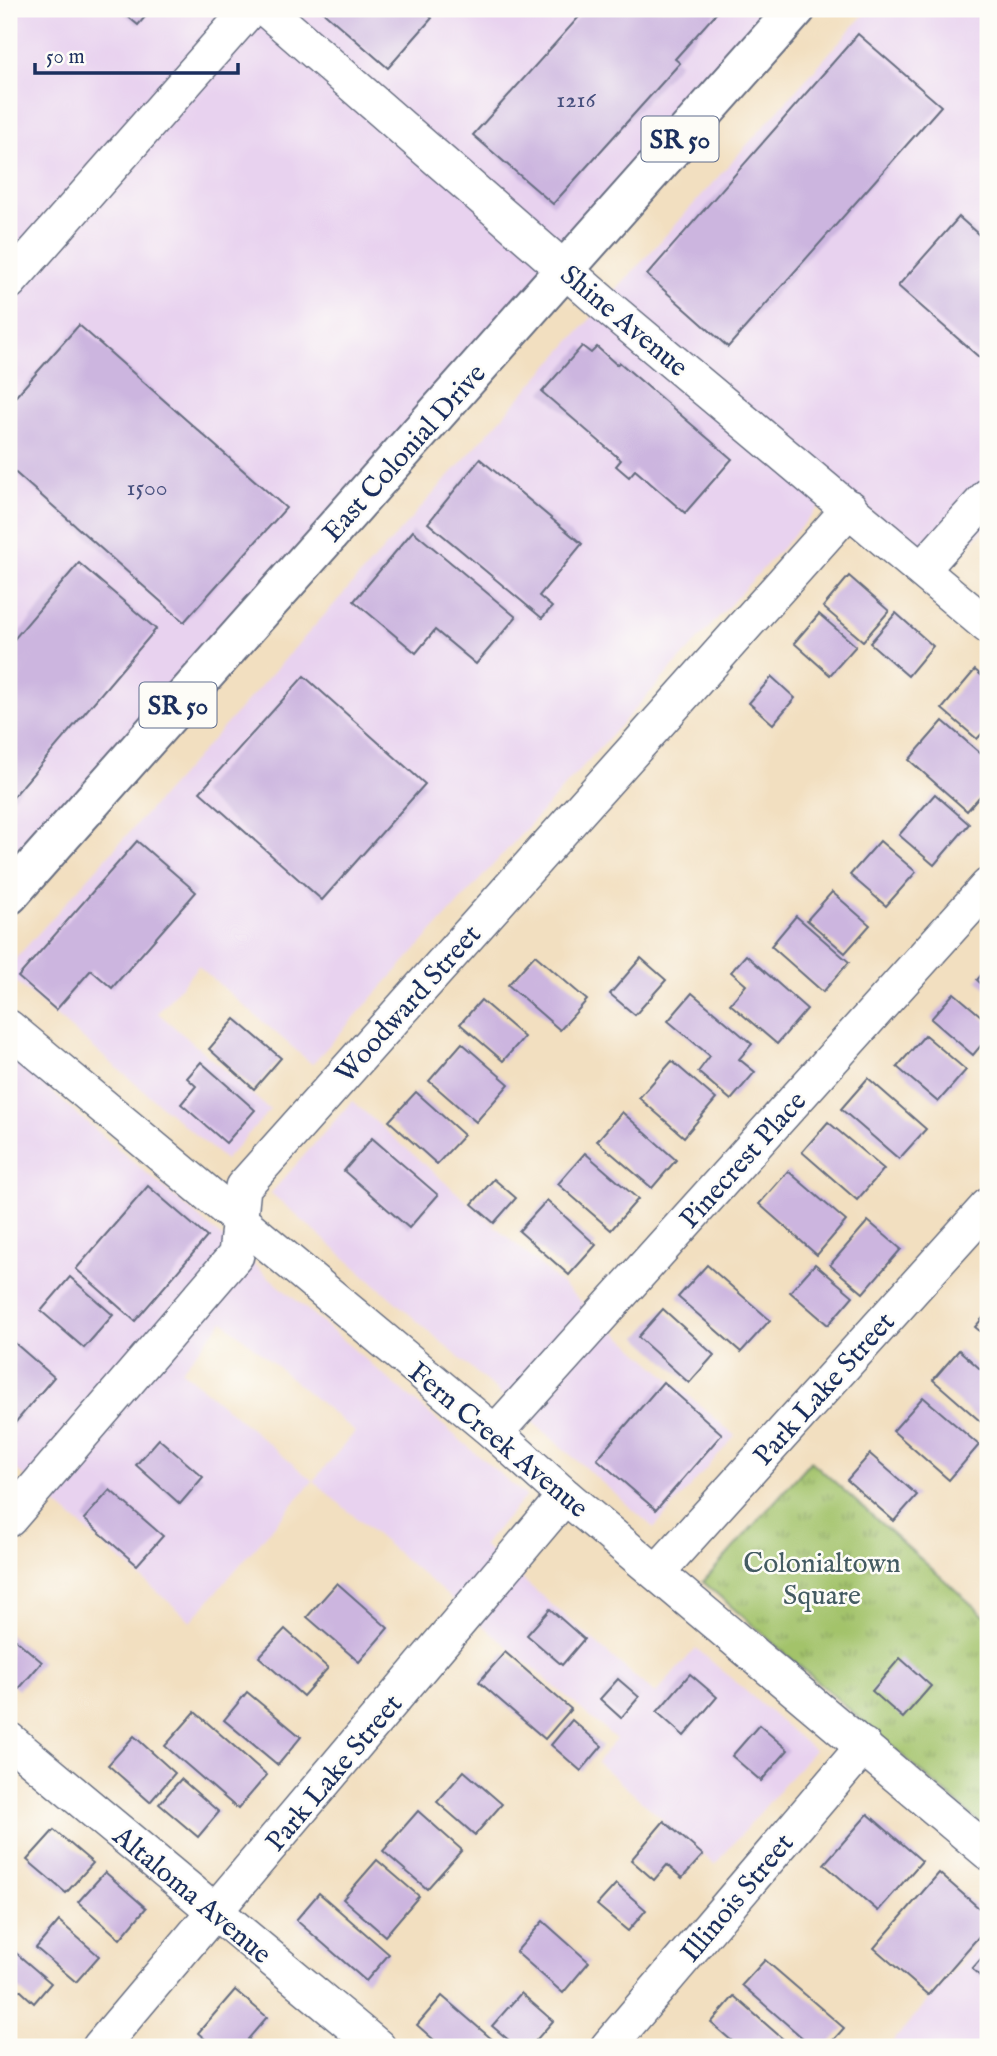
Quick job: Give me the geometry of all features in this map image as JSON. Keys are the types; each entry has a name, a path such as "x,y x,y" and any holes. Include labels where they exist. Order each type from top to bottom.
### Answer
{"highway":[{"name":"East Colonial Drive","path":"9,895 796,9"}],"street":[{"path":"9,282 250,9"},
{"name":"Shine Avenue","path":"265,9 565,270 988,626"},
{"path":"922,569 988,496"},
{"name":"Woodward Street","path":"9,1519 236,1255 243,1187 850,508"},
{"name":"Pinecrest Place","path":"495,1433 988,886"},
{"name":"Fern Creek Avenue","path":"9,1028 495,1433 565,1496 658,1571 988,1852"},
{"name":"Park Lake Street","path":"658,1571 985,1215"},
{"name":"Park Lake Street","path":"100,2047 565,1496"},
{"name":"Altaloma Avenue","path":"9,1740 378,2047"},
{"name":"Illinois Street","path":"608,2047 864,1746"}],"shaded area":[{"path":"9,9 797,9 9,895"},
{"path":"869,9 988,9 988,525 945,569 838,486 312,1064 198,966 158,1013 270,1110 225,1160 9,976 9,966"},
{"path":"9,1056 526,1496 483,1545 655,1694 696,1648 814,1750 715,1865 597,1762 616,1739 313,1481 191,1621 16,1469 9,1476","holes":["223,1321 355,1432 313,1481 181,1370"]},
{"path":"352,1101 735,1436 654,1528 271,1193"},
{"path":"988,1931 988,2047 888,2047"}],"green space":[{"name":"Colonialtown Square","path":"811,1461 988,1619 988,1830 703,1582"}],"building":[{"path":"119,9 152,9 138,25"},
{"path":"320,9 421,9 432,18 388,68"},
{"path":"586,9 720,9 675,59 680,63 553,204 473,135"},
{"path":"858,34 941,106 728,347 647,275"},
{"path":"959,217 988,243 988,365 898,286"},
{"path":"79,325 286,508 184,622 9,467 9,404"},
{"path":"582,346 591,353 597,347 617,365 619,362 732,459 685,513 635,470 629,477 616,466 621,460 542,392"},
{"path":"480,459 582,544 539,596 552,607 542,618 428,523"},
{"path":"413,531 516,617 476,664 435,630 416,653 354,601"},
{"path":"79,563 156,629 9,802 9,645"},
{"path":"849,576 889,611 863,641 823,607"},
{"path":"896,613 933,646 908,676 870,643"},
{"path":"819,614 856,646 830,675 794,643"},
{"path":"975,670 988,681 988,727 977,739 942,709"},
{"path":"304,676 425,784 322,900 200,792"},
{"path":"772,677 795,698 773,724 749,703"},
{"path":"943,721 988,760 988,801 981,795 967,811 909,760"},
{"path":"935,794 969,824 934,865 899,835"},
{"path":"137,841 196,892 112,988 91,970 56,1010 18,977"},
{"path":"880,841 916,872 886,906 850,875"},
{"path":"832,892 870,925 845,953 807,920"},
{"path":"796,916 849,962 823,992 771,946"},
{"path":"535,955 587,1000 560,1030 508,985"},
{"path":"746,955 807,1009 777,1044 730,1004 746,985 731,972"},
{"path":"641,958 666,980 635,1015 610,994"},
{"path":"988,967 988,990 977,980"},
{"path":"692,993 752,1044 739,1059 755,1072 731,1100 698,1072 710,1056 668,1021"},
{"path":"954,993 988,1022 988,1037 973,1055 931,1019"},
{"path":"481,1000 524,1037 503,1061 460,1024"},
{"path":"235,1019 281,1058 254,1089 209,1049"},
{"path":"925,1035 966,1070 938,1102 897,1067"},
{"path":"462,1043 509,1084 476,1122 429,1081"},
{"path":"672,1061 716,1099 684,1137 639,1098"},
{"path":"201,1062 255,1110 226,1143 181,1104 196,1086 187,1078"},
{"path":"868,1078 926,1129 899,1159 841,1109"},
{"path":"416,1092 464,1135 437,1164 389,1121"},
{"path":"622,1112 676,1160 652,1188 597,1141"},
{"path":"828,1122 884,1169 857,1200 802,1152"},
{"path":"372,1138 438,1195 409,1228 344,1171"},
{"path":"585,1153 638,1199 611,1230 558,1184"},
{"path":"788,1171 846,1221 817,1255 759,1204"},
{"path":"494,1179 516,1198 494,1223 472,1204"},
{"path":"148,1186 207,1237 135,1321 76,1269"},
{"path":"547,1200 596,1245 569,1275 519,1231"},
{"path":"868,1221 901,1249 863,1293 830,1265"},
{"path":"815,1264 853,1296 828,1325 790,1292"},
{"path":"707,1265 770,1320 741,1352 678,1297"},
{"path":"70,1277 113,1315 84,1348 41,1311"},
{"path":"663,1309 714,1355 689,1383 638,1337"},
{"path":"988,1312 988,1338 975,1327"},
{"path":"9,1338 54,1377 9,1430"},
{"path":"959,1350 988,1376 988,1428 933,1380"},
{"path":"663,1382 722,1434 656,1510 597,1459"},
{"path":"923,1397 979,1445 949,1480 893,1431"},
{"path":"159,1439 203,1477 180,1504 136,1465"},
{"path":"870,1454 917,1495 894,1521 847,1480"},
{"path":"110,1490 163,1536 137,1565 84,1519"},
{"path":"337,1583 388,1628 359,1662 307,1617"},
{"path":"550,1609 584,1639 562,1665 527,1635"},
{"path":"285,1629 328,1668 303,1696 259,1657"},
{"path":"9,1634 42,1662 18,1690 9,1682"},
{"path":"505,1652 571,1709 545,1739 479,1682"},
{"path":"900,1658 931,1686 903,1718 872,1691"},
{"path":"690,1674 717,1697 684,1736 657,1712"},
{"path":"618,1679 639,1697 621,1718 600,1699"},
{"path":"247,1692 301,1737 278,1765 224,1720"},
{"path":"195,1712 267,1775 238,1809 165,1746"},
{"path":"572,1720 602,1746 581,1771 551,1745"},
{"path":"759,1725 788,1750 761,1781 732,1756"},
{"path":"134,1736 175,1773 150,1802 108,1765"},
{"path":"464,1771 502,1804 475,1835 437,1802"},
{"path":"181,1779 219,1812 198,1837 159,1804"},
{"path":"418,1811 462,1850 427,1889 383,1851"},
{"path":"868,1814 922,1861 878,1911 824,1864"},
{"path":"664,1821 703,1855 682,1878 667,1865 654,1880 631,1860"},
{"path":"54,1830 93,1863 66,1893 27,1860"},
{"path":"377,1860 419,1896 385,1936 343,1899"},
{"path":"105,1872 146,1908 120,1939 78,1902"},
{"path":"939,1873 988,1916 988,1926 928,1995 874,1948"},
{"path":"616,1884 646,1910 628,1931 597,1905"},
{"path":"319,1893 389,1954 366,1981 296,1920"},
{"path":"59,1921 99,1956 76,1982 36,1948"},
{"path":"543,1921 589,1962 563,1993 516,1952"},
{"path":"9,1947 51,1983 34,2003 9,1980"},
{"path":"988,1951 988,1983 972,1969"},
{"path":"765,1960 844,2028 827,2047 813,2047 742,1985"},
{"path":"235,1990 267,2017 248,2039 258,2047 214,2047 198,2033"},
{"path":"521,1993 553,2021 530,2047 517,2047 492,2026"},
{"path":"442,1996 501,2047 442,2047 417,2025"},
{"path":"734,1996 792,2047 739,2047 711,2023"}]}
